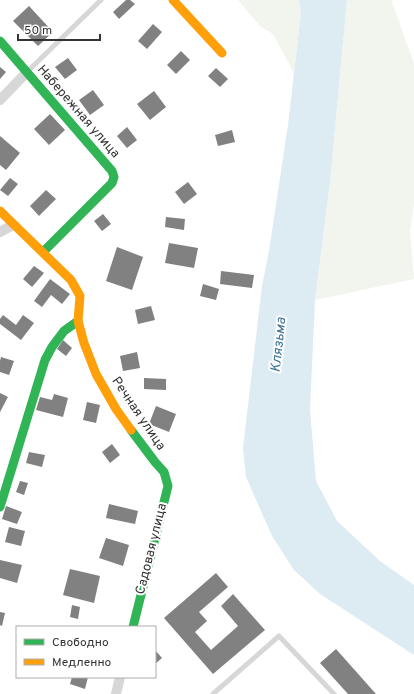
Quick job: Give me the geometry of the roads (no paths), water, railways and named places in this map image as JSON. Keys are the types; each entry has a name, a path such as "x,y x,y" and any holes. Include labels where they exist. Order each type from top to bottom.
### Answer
{"street":[{"path":"174,0 222,52"},
{"name":"Набережная улица","path":"0,41 112,171 114,177 112,183 43,252"},
{"path":"0,100 27,72"},
{"name":"Речная улица","path":"0,211 71,280 80,296 78,322 96,374 116,409 164,472"},
{"path":"0,232 13,225"},
{"path":"0,507 46,360 52,347 64,331 78,322"},
{"name":"Садовая улица","path":"132,626 168,486 164,472"},
{"path":"116,694 120,678"}],"lane":[{"path":"27,72 100,0"},
{"path":"213,694 279,636 334,694"}],"water":[{"name":"Клязьма","path":"299,0 347,0 330,182 315,300 310,410 316,481 337,521 380,561 414,585 414,655 320,594 294,570 272,536 246,477 243,448 262,286 269,251 288,125 301,13"}]}
